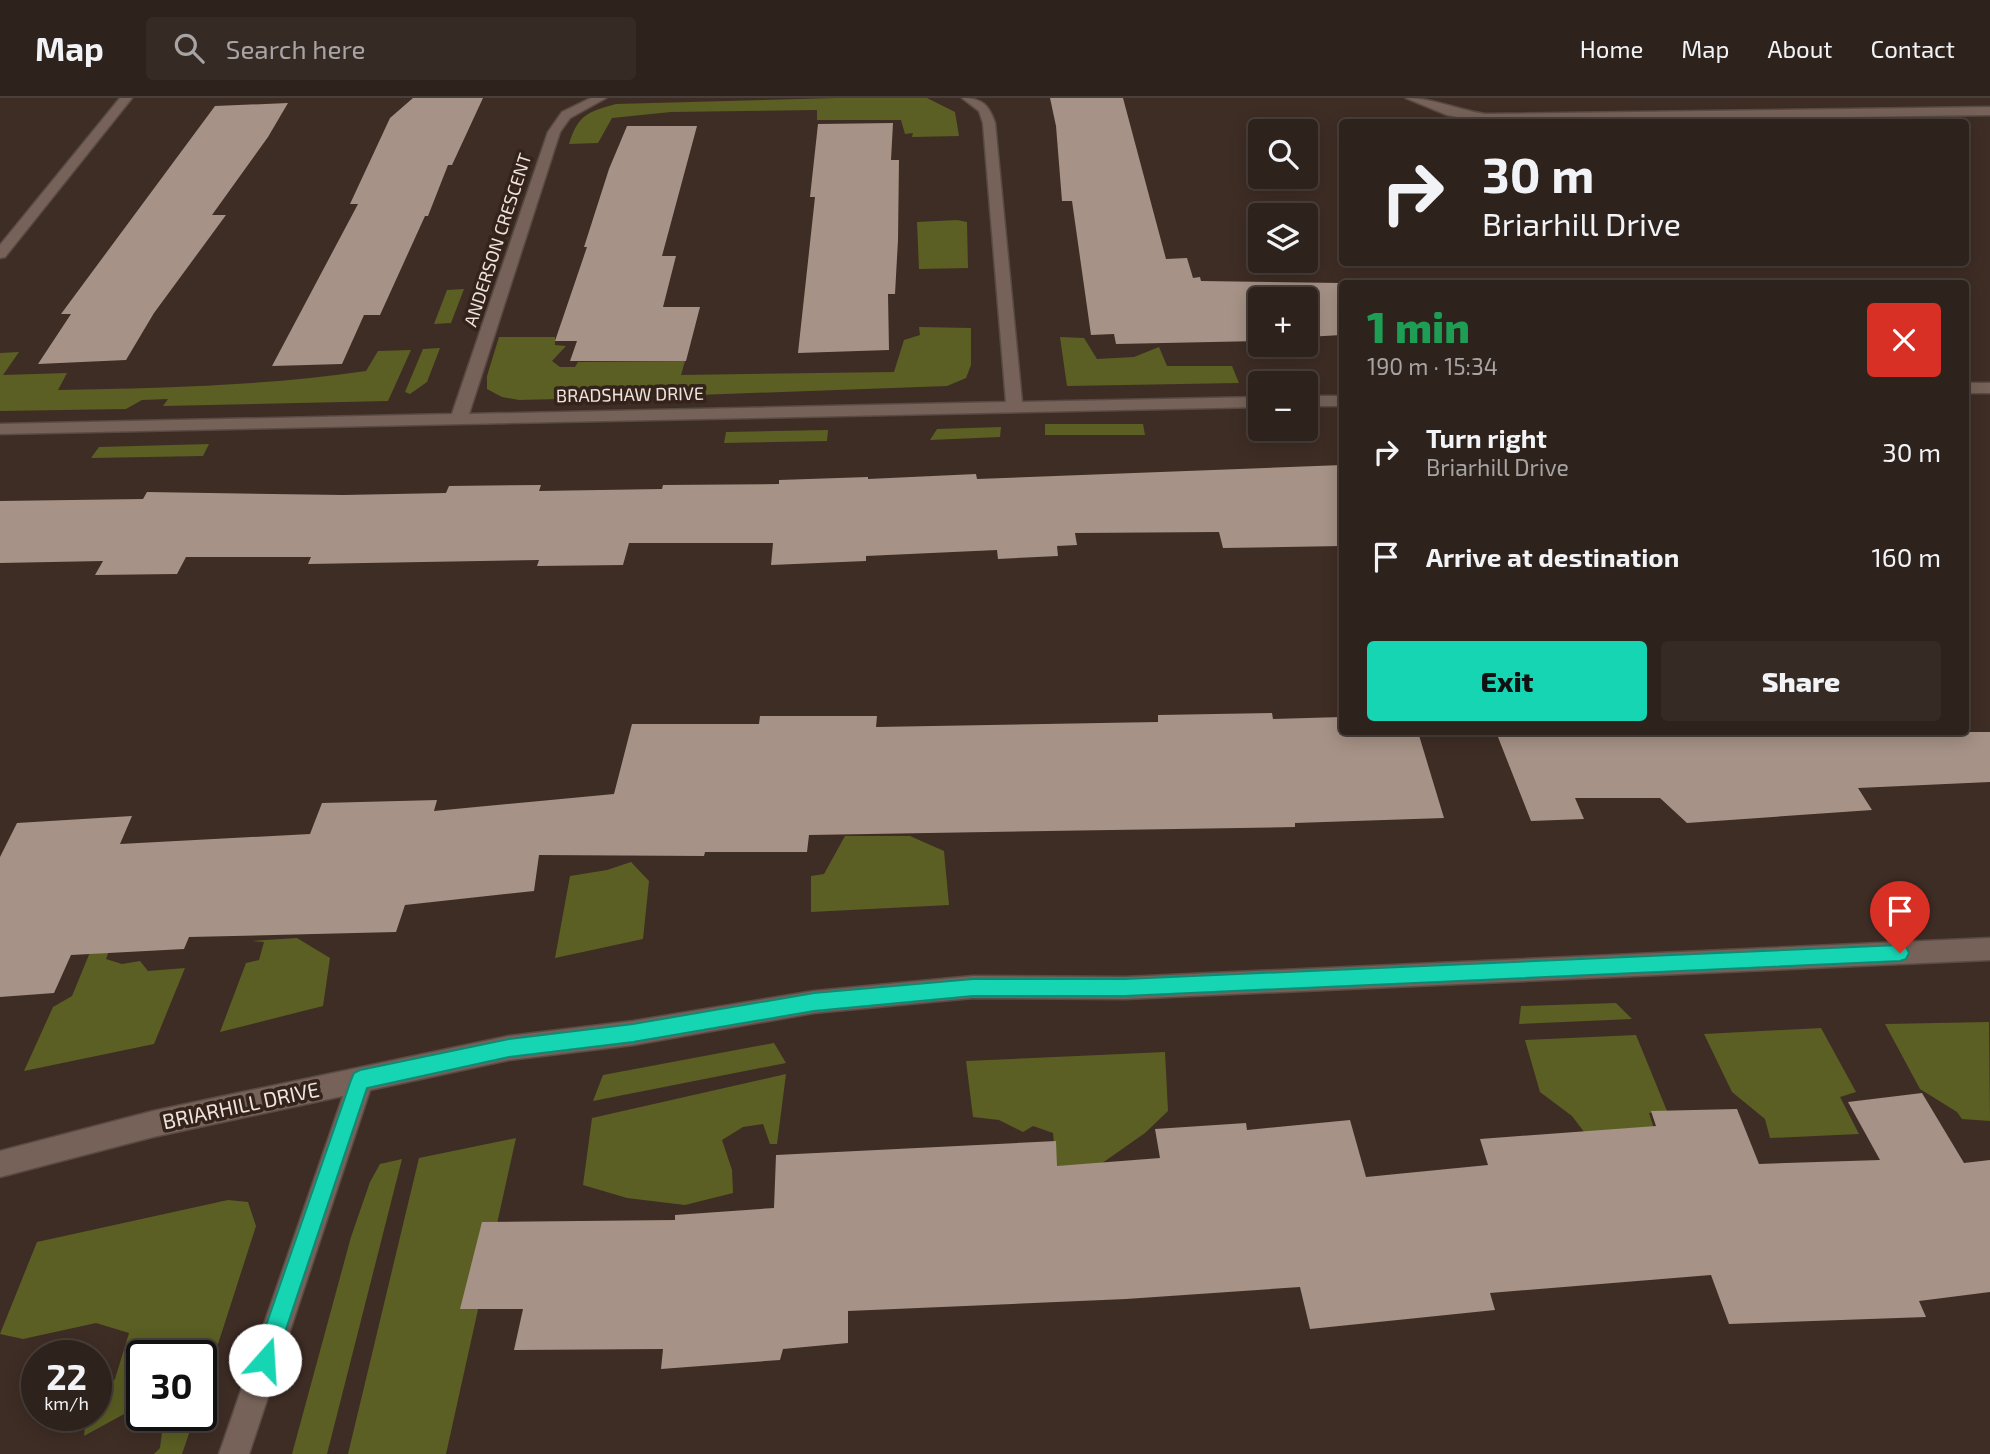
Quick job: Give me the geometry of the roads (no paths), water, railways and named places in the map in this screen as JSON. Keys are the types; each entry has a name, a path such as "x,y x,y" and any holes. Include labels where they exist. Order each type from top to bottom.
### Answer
{"street":[{"path":"0,254 126,98"},
{"name":"ANDERSON CRESCENT","path":"459,418 554,132 566,115 600,98"},
{"path":"968,98 984,109 989,123 1014,407"},
{"path":"1412,98 1451,112 1485,118 1990,111"},
{"path":"1969,388 1990,388"},
{"path":"1318,401 1339,401"},
{"name":"BRADSHAW DRIVE","path":"0,429 1248,402"},
{"name":"BRIARHILL DRIVE","path":"0,1164 153,1124 509,1048 633,1033 814,1002 973,987 1125,988 1990,949"},
{"path":"234,1454 360,1080"}]}
